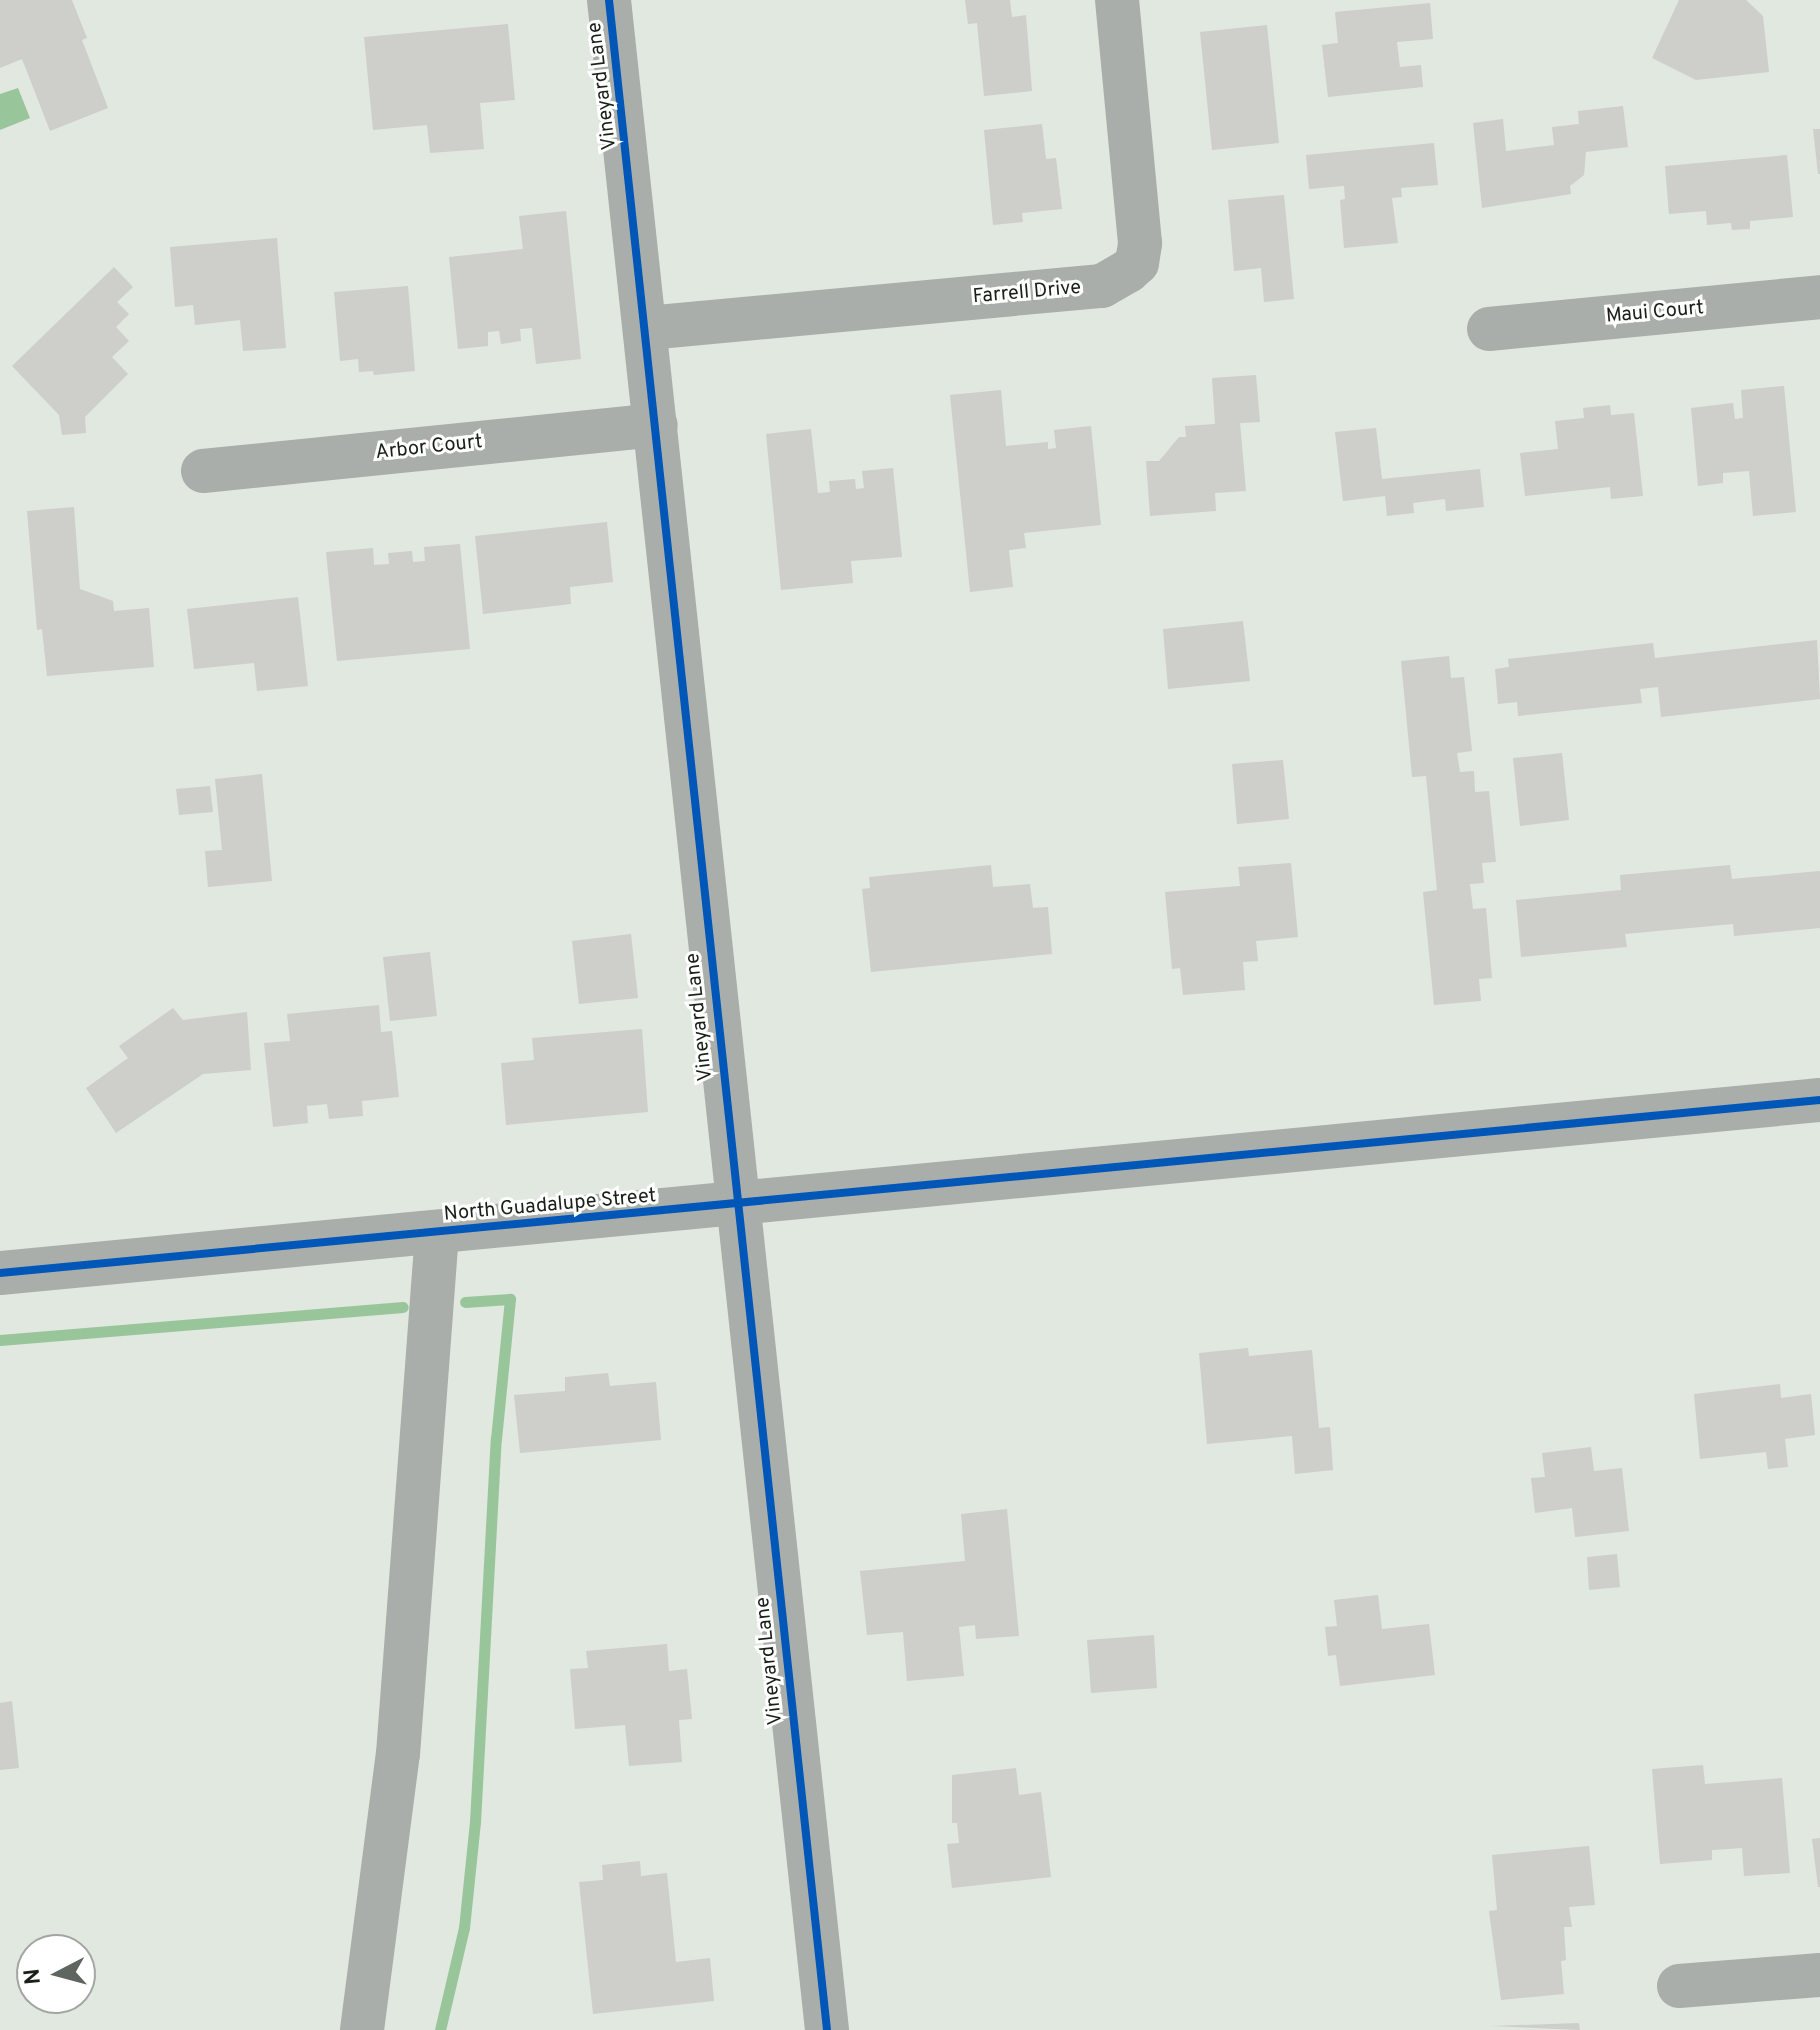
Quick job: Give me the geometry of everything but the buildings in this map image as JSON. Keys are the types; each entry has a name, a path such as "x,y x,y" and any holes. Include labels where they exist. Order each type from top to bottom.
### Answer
{"street":[{"name":"Vineyard Lane","path":"609,0 647,328 736,1205 827,2030"},
{"name":"Farrell Drive","path":"647,328 1102,286 1128,271 1137,263 1140,243 1117,0"},
{"name":"Maui Court","path":"1489,329 1820,297"},
{"name":"Arbor Court","path":"203,471 656,425"},
{"name":"North Guadalupe Street","path":"0,1273 1820,1100"},
{"path":"362,2030 398,1754 437,1233"},
{"path":"1679,1986 1820,1975"}],"shaded area":[{"path":"18,88 30,118 0,130 0,94"}],"waterway":[{"path":"440,2030 464,1928 475,1822 496,1439 510,1299 465,1302"},
{"path":"0,1340 403,1307"}],"cycle path":[{"path":"609,0 827,2030"},
{"path":"0,1273 1820,1100"}]}
